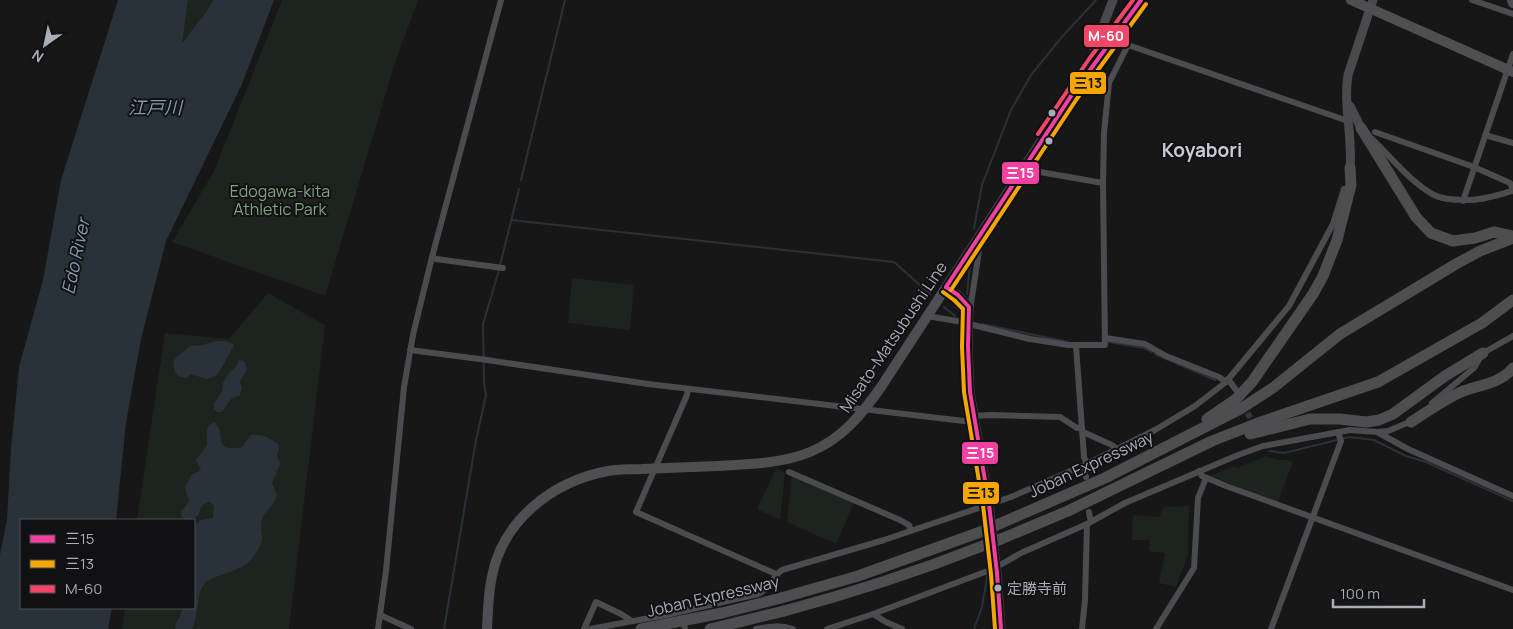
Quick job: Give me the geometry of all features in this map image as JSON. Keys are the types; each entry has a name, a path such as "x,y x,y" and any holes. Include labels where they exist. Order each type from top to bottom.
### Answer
{"highway":[{"path":"1361,128 1416,217 1432,233 1453,241 1475,238 1494,232 1513,237"},
{"path":"1159,451 1227,406 1261,372 1323,276 1337,240 1351,185 1350,168"},
{"name":"Joban Expressway","path":"637,625 722,613 858,576 983,531 1104,478 1242,408 1274,387 1326,344 1352,326 1456,264 1513,237"},
{"name":"Joban Expressway","path":"710,629 862,589 985,546 1068,511 1221,437 1378,382 1482,323 1513,300"},
{"path":"1109,490 1128,489 1216,447 1261,430 1310,419 1340,419 1366,422 1386,418 1450,372 1483,354"},
{"path":"1410,422 1460,392 1498,379 1513,368"}],"main road":[{"name":"Misato-Matsubushi Line","path":"487,629 489,594 497,559 515,527 535,504 549,494 584,477 610,470 750,464 790,459 809,453 836,439 848,428 866,409 1077,88 1141,0"},
{"path":"1351,0 1371,4 1510,71"}],"street":[{"path":"378,629 404,387 410,350 432,257 501,0"},
{"path":"1094,50 1113,0"},
{"path":"1472,0 1513,14"},
{"path":"590,629 637,625 681,612 758,594 764,592 770,586 776,574 782,570 912,531 1011,497 1084,465 1184,414 1227,380 1288,306 1333,224 1350,168 1351,146 1346,97 1348,76 1371,4"},
{"path":"1101,31 1128,45 1348,121"},
{"path":"927,316 958,321 969,320 1030,339 1076,346 1105,345 1104,133 1109,83 1128,45"},
{"path":"1463,200 1485,135 1510,71 1513,54"},
{"path":"1346,97 1353,116 1361,128 1425,190 1443,198 1463,200 1513,190 1510,183 1474,167 1375,132"},
{"path":"1485,135 1513,143"},
{"path":"1023,169 1103,183"},
{"path":"979,251 969,320 970,419 1001,629"},
{"path":"432,257 503,268"},
{"path":"946,287 966,302 969,320"},
{"path":"827,629 873,614 991,569 1089,518 1198,471 1263,446 1350,430 1388,431 1410,422 1474,368 1483,354 1513,336"},
{"path":"1105,338 1145,344 1166,356 1227,380 1236,390"},
{"path":"1076,346 1086,477"},
{"path":"410,350 600,378 866,409 970,419 991,415 1060,417 1117,449"},
{"path":"688,389 636,512 776,574"},
{"path":"1271,629 1311,517 1341,441 1338,432"},
{"path":"1377,432 1408,449 1513,496"},
{"path":"1260,436 1263,446"},
{"path":"1198,471 1206,478 1513,590"},
{"path":"789,472 900,520 909,526 912,531"},
{"path":"1156,629 1194,568 1198,498 1206,478"},
{"path":"1082,629 1089,518"},
{"path":"758,594 769,627"},
{"path":"584,629 596,602 621,614 637,625"},
{"path":"681,612 686,629"},
{"path":"380,614 411,629"},
{"path":"873,614 902,629"},
{"path":"756,629 780,626 793,629"}],"green space":[{"path":"188,0 213,0 207,11 181,44"},
{"name":"Edogawa-kita Athletic Park","path":"282,0 418,0 394,66 325,296 172,242 214,171"},
{"path":"572,278 634,285 630,330 568,323"},
{"path":"268,293 325,325 289,629 122,629 125,609 195,609 195,519 137,519 165,333 229,339"},
{"path":"1266,456 1293,462 1278,502 1210,476 1234,466 1237,468"},
{"path":"776,468 785,473 780,520 757,509"},
{"path":"792,476 854,503 836,544 787,522"},
{"path":"1189,506 1188,554 1176,587 1159,583 1165,553 1149,551 1150,540 1132,540 1133,515 1159,517 1164,507"}],"water":[{"name":"江戸川","path":"118,0 188,0 182,43 207,11 213,0 274,0 242,84 166,241 141,339 126,423 116,519 20,519 20,609 112,609 108,629 0,629 0,555 7,520 11,449 19,367 43,280 61,180"},
{"path":"226,341 234,345 220,371 214,377 206,379 191,374 186,378 178,376 173,362 179,355 190,346"},
{"path":"239,360 244,361 246,367 246,372 240,382 242,388 240,395 231,399 222,412 217,412 214,409 214,403 222,392 223,383 228,374 236,367"},
{"path":"214,422 218,426 221,441 226,447 242,447 251,435 265,437 278,444 277,456 280,464 272,483 277,495 275,501 263,517 261,526 262,539 253,557 241,568 207,581 200,593 192,629 175,629 182,609 195,609 195,524 201,520 213,518 214,506 210,502 203,505 197,517 184,519 181,512 189,501 185,488 191,475 201,470 196,460 207,445 209,425"}],"waterway":[{"path":"521,180 565,0"},
{"path":"974,228 982,185 1011,110 1031,75 1061,38 1096,0"},
{"path":"500,265 519,189"},
{"path":"511,220 894,262 930,294"},
{"path":"967,294 970,264"},
{"path":"444,629 476,440 486,395 484,384 483,324 499,270"},
{"path":"944,307 955,316"},
{"path":"963,311 962,373 967,418"},
{"path":"982,324 1068,342"},
{"path":"1109,342 1144,348 1152,352"},
{"path":"1155,354 1215,380"},
{"path":"968,423 983,504"},
{"path":"1270,451 1284,453 1349,437 1374,440 1406,456 1426,462 1513,501"},
{"path":"983,509 986,526"},
{"path":"987,548 989,569"},
{"path":"974,629 982,607 988,573"}],"tunnel":[{"path":"1243,405 1255,426"}],"transit line":[{"name":"M-60","path":"1038,134 1089,59 1133,0"},
{"name":"三15","path":"946,287 1071,96 1141,0"},
{"name":"三13","path":"951,290 1076,100 1146,4"},
{"name":"三15","path":"946,287 958,295 969,307 970,392 989,504 1001,629"},
{"name":"三13","path":"943,292 963,309 964,392 983,505 995,629"}],"place":[{"name":"定勝寺前","path":"998,588"}],"district":[{"name":"Koyabori","path":"1202,150"}],"water label":[{"name":"Edo River","path":"75,256"}]}
